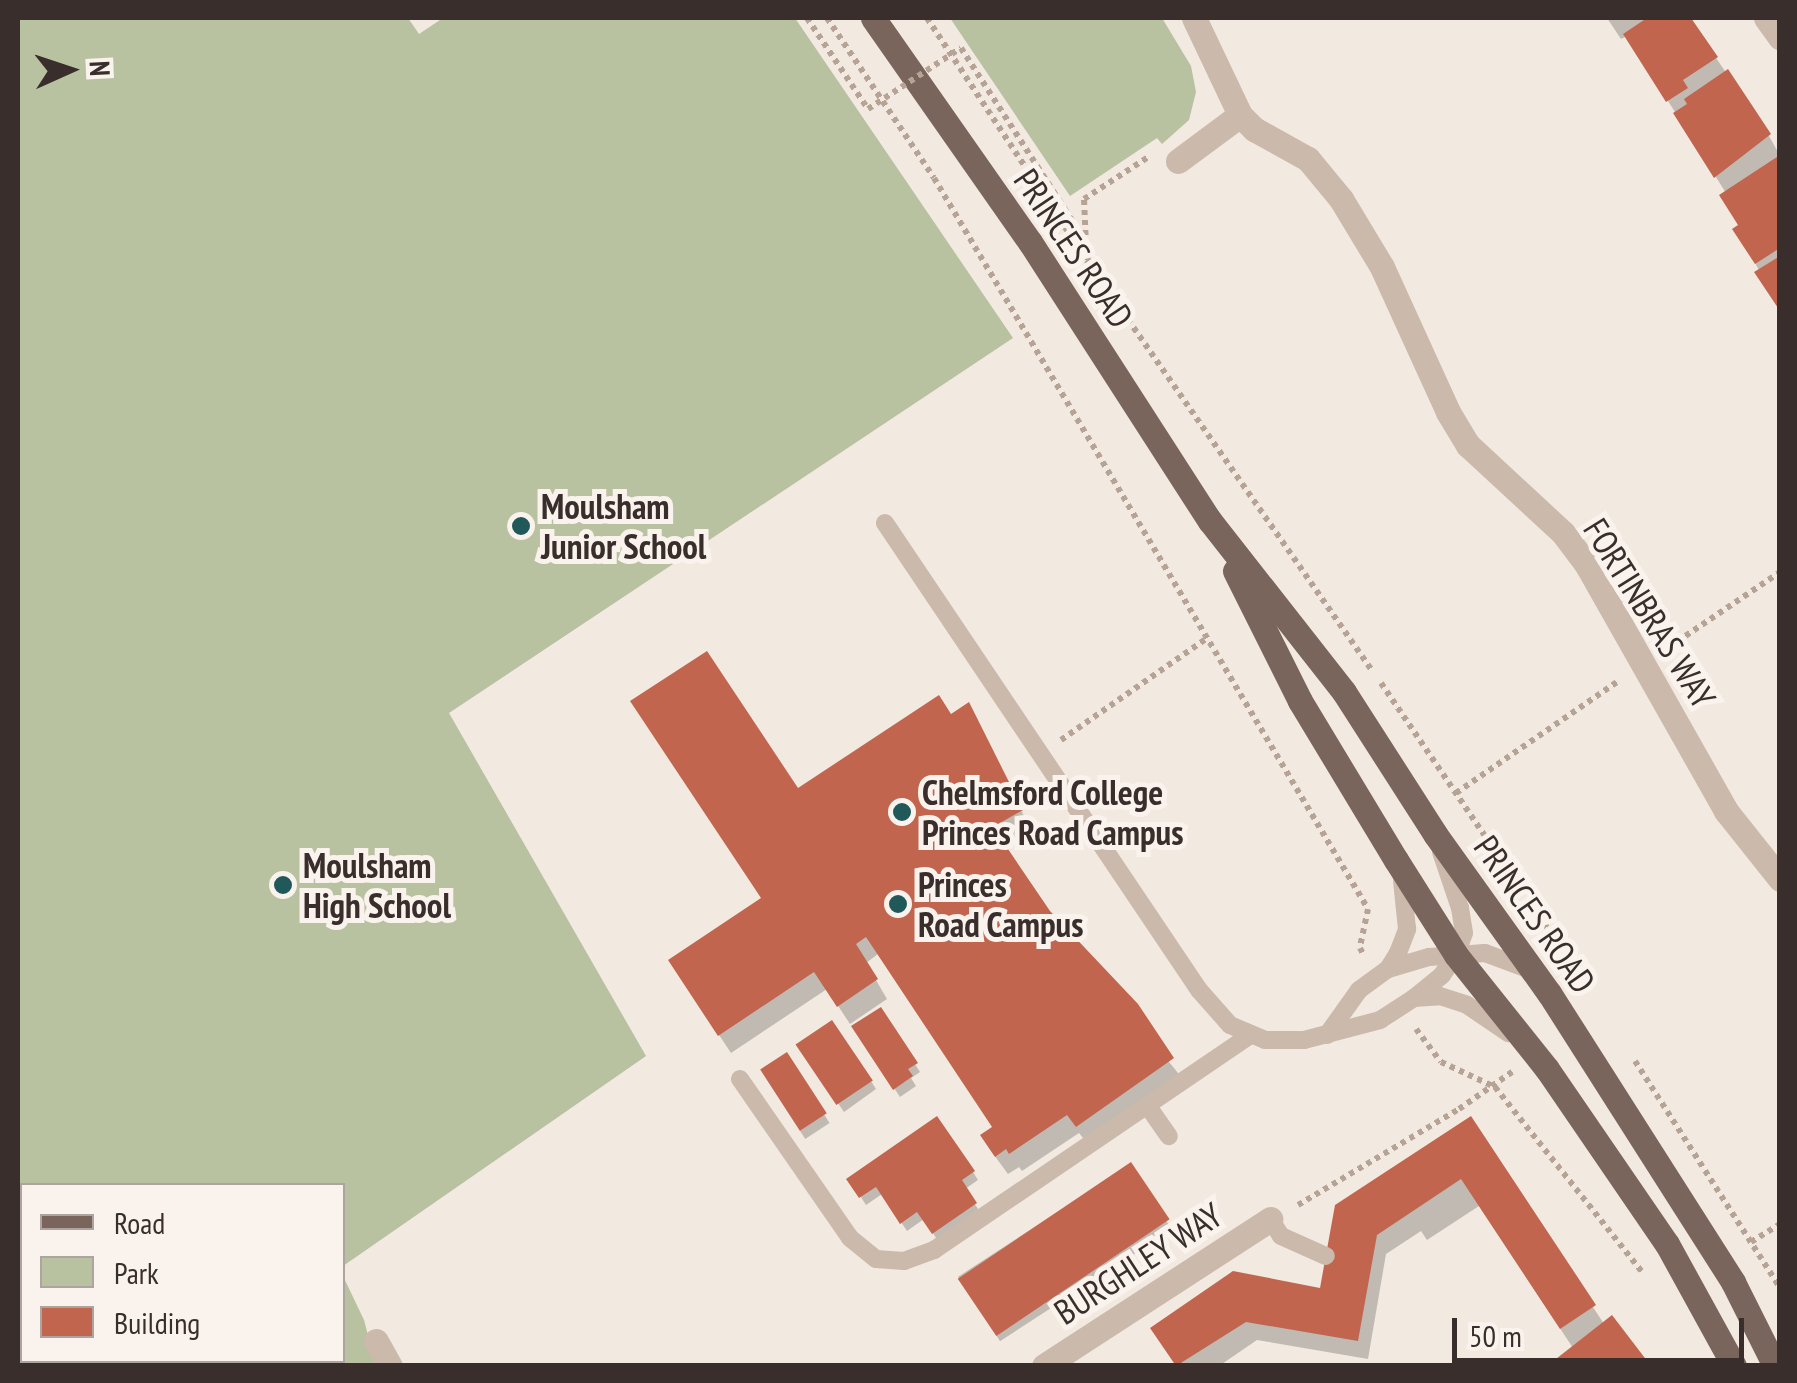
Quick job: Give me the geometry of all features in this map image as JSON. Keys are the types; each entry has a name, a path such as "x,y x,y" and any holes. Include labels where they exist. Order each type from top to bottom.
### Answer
{"main road":[{"name":"PRINCES ROAD","path":"873,18 1030,242 1210,521 1344,692 1435,834 1535,972 1733,1282 1775,1366"},
{"name":"PRINCES ROAD","path":"1210,521 1300,701 1396,860 1523,1061 1548,1069 1666,1244 1734,1366"}],"street":[{"name":"FORTINBRAS WAY","path":"1194,18 1240,115 1254,129 1308,158 1323,174 1382,267 1448,412 1468,445 1563,533 1645,664 1726,810 1780,879"},
{"path":"1766,18 1780,38"},
{"path":"1178,161 1240,115"},
{"name":"BURGHLEY WAY","path":"1044,1366 1270,1220"},
{"path":"376,1341 390,1366"}],"lane":[{"path":"885,523 1206,1000 1230,1025 1248,1036 1304,1040 1380,1020 1414,998 1456,955 1464,933 1460,908 1435,834"},
{"path":"1388,969 1406,929 1407,899 1396,860"},
{"path":"1326,1035 1360,990 1388,969 1485,953 1535,972"},
{"path":"1414,998 1440,996 1467,1006 1523,1061"},
{"path":"740,1079 850,1238 876,1259 889,1262 934,1250 1248,1036"},
{"path":"1148,1105 1169,1136"},
{"path":"1270,1220 1281,1236 1326,1256"}],"path":[{"path":"807,18 868,109 960,48 1086,244"},
{"path":"827,18 934,178 1368,909 1360,948 1367,959"},
{"path":"1088,262 1084,199 1161,149 1172,166 1178,161"},
{"path":"1456,793 1780,572"},
{"path":"1042,754 1206,639"},
{"path":"1416,1030 1441,1062 1495,1087 1646,1277"},
{"path":"1270,1220 1495,1087 1523,1061"},
{"path":"1751,1242 1780,1224"}],"green space":[{"path":"18,18 408,18 419,34 443,18 795,18 1013,338 449,713 646,1056 345,1265 345,1183 20,1183 20,1363 345,1363 345,1280 364,1320 376,1365 18,1365"},
{"path":"950,18 1162,18 1191,66 1196,92 1189,120 1162,144 1157,138 1070,196"}],"building":[{"path":"1647,18 1691,18 1718,57 1683,80 1688,88 1666,102 1623,34"},
{"path":"1728,69 1771,134 1714,178 1673,113 1687,104 1684,99"},
{"path":"1780,155 1780,248 1755,264 1732,229 1738,225 1719,195"},
{"path":"1780,256 1780,311 1754,272"},
{"name":"Princes Road Campus","path":"707,651 798,788 939,695 951,714 969,702 1023,810 993,827 1050,911 1138,1004 1174,1058 1076,1127 1067,1115 1009,1154 1006,1149 995,1157 980,1135 992,1127 866,937 856,944 878,979 837,1007 814,972 718,1036 668,960 761,898 630,701"},
{"path":"881,1007 918,1063 908,1069 913,1076 893,1090 851,1026"},
{"path":"832,1020 873,1081 836,1105 796,1045"},
{"path":"787,1052 827,1113 800,1131 760,1069"},
{"path":"937,1116 975,1171 962,1180 977,1203 932,1234 917,1212 900,1224 876,1187 859,1198 846,1179"},
{"path":"1471,1116 1596,1305 1560,1329 1461,1179 1377,1235 1358,1341 1246,1322 1176,1366 1150,1328 1233,1271 1320,1288 1335,1205"},
{"path":"1131,1162 1170,1219 996,1336 958,1279"},
{"path":"1612,1315 1651,1366 1547,1366"}],"place":[{"name":"Moulsham Junior School","path":"521,526"},
{"name":"Chelmsford College Princes Road Campus","path":"902,812"},
{"name":"Moulsham High School","path":"283,885"},
{"name":"Princes Road Campus","path":"898,904"}]}
